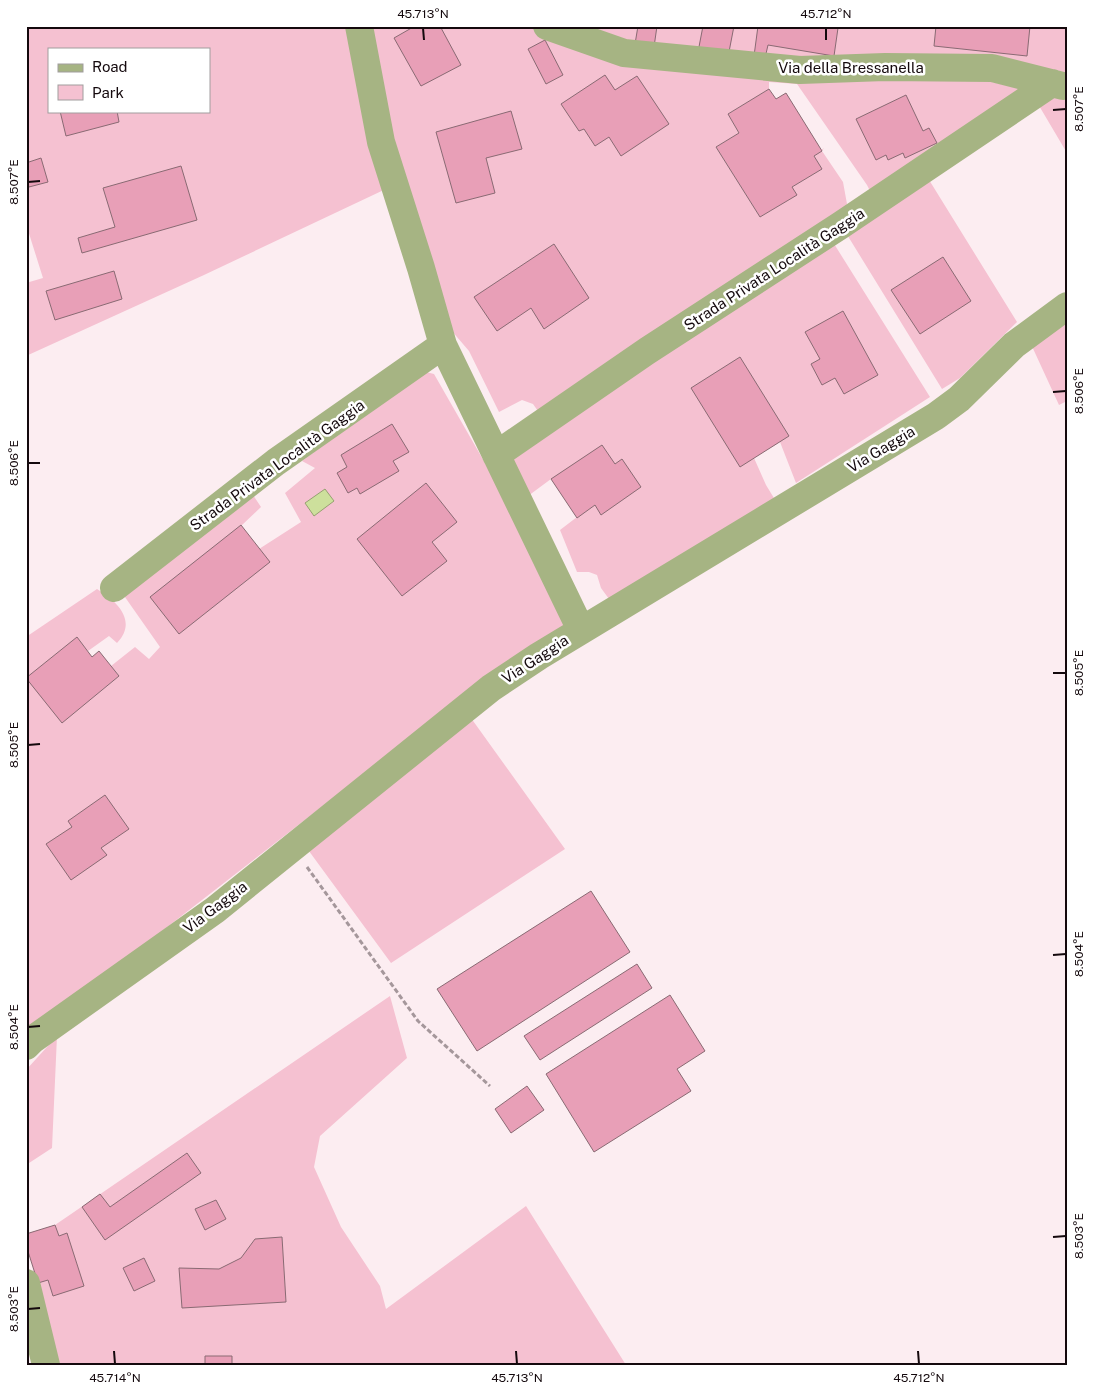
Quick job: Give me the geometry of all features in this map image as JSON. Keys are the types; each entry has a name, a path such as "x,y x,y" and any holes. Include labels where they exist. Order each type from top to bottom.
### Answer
{"street":[{"path":"359,26 381,142 443,345 581,630"},
{"name":"Via della Bressanella","path":"547,26 624,52 800,70 885,67 992,68 1059,85"},
{"name":"Strada Privata Località Gaggia","path":"496,455 648,351 1059,85"},
{"name":"Via Gaggia","path":"26,1046 40,1034 215,910 491,688 581,630 936,416 959,399 1014,345 1067,306"},
{"name":"Strada Privata Località Gaggia","path":"114,588 276,462 443,345"},
{"path":"26,1283 46,1365"}],"path":[{"path":"292,847 418,1021 490,1086"}],"green space":[{"path":"26,26 346,26 388,188 26,356 26,283 43,278 26,224"},
{"path":"365,26 529,26 549,35 953,73 1027,90 871,193 797,84 769,82 769,89 728,114 739,133 716,147 760,217 796,195 792,187 822,169 814,156 824,148 822,151 843,182 847,204 839,218 540,414 533,404 522,400 499,412 469,351 445,323 388,141"},
{"path":"574,26 1067,26 1067,78 654,47"},
{"path":"1045,98 1067,98 1067,153 1038,104"},
{"path":"926,175 1017,322 960,378 942,389 846,233"},
{"path":"831,239 930,397 796,483 780,442 754,458 766,485 777,503 609,599 601,588 597,575 589,572 577,572 560,530 577,517 551,479 528,496 507,455"},
{"path":"1067,321 1067,401 1059,405 1030,342"},
{"path":"422,371 434,374 493,477 566,627 463,697 157,935 26,1032 26,637 97,589 112,599 125,619 126,627 117,643 109,636 88,651 77,638 62,722 119,676 111,666 135,647 149,659 160,647 120,590 251,492 261,507 241,526 259,549 301,522 285,493 315,468 302,461"},
{"path":"471,718 565,849 391,963 306,847"},
{"path":"390,996 407,1058 320,1136 314,1167 341,1227 380,1286 386,1309 526,1206 626,1365 57,1365 26,1234 55,1225"},
{"path":"57,1036 52,1148 26,1165 26,1070"}],"shaded area":[{"path":"325,489 334,501 314,516 305,503"}],"building":[{"path":"415,26 440,26 461,65 421,86 394,38"},
{"path":"638,26 657,26 654,47 635,44"},
{"path":"703,26 734,26 728,57 698,52"},
{"path":"758,26 830,26 838,28 834,56 768,45 765,58 754,56"},
{"path":"936,26 1030,26 1027,56 934,46"},
{"path":"545,40 563,75 546,84 528,49"},
{"path":"605,75 615,90 637,76 669,124 621,156 609,137 595,146 584,129 579,131 561,104"},
{"path":"769,89 776,99 786,93 822,151 814,156 822,169 792,187 797,195 760,217 716,147 739,133 728,114"},
{"path":"906,95 923,131 929,128 937,143 905,158 903,153 888,160 886,155 876,160 856,119"},
{"path":"511,111 522,149 486,158 495,193 456,203 436,132"},
{"path":"60,112 117,112 119,122 66,136"},
{"path":"41,158 48,182 29,187 26,177 26,163"},
{"path":"181,166 197,220 82,253 78,238 115,227 103,188"},
{"path":"554,244 589,298 544,329 531,308 497,331 474,297"},
{"path":"943,257 971,301 920,334 891,290"},
{"path":"114,271 122,299 55,320 46,291"},
{"path":"843,311 878,375 844,394 835,378 822,385 811,364 820,359 805,332"},
{"path":"740,357 789,436 740,467 691,388"},
{"path":"392,424 409,452 393,461 399,471 360,494 357,488 348,493 337,473 347,467 341,455"},
{"path":"602,445 615,464 622,459 641,487 601,515 595,505 577,518 551,479"},
{"path":"426,483 457,522 432,542 447,561 402,596 357,539"},
{"path":"241,525 270,562 179,634 150,597"},
{"path":"77,637 92,657 99,651 119,676 62,723 26,678"},
{"path":"105,795 129,829 101,848 107,855 71,880 46,844 72,827 68,821"},
{"path":"591,891 630,952 477,1051 437,989"},
{"path":"637,964 652,988 540,1060 524,1036"},
{"path":"670,995 705,1051 677,1069 691,1091 594,1152 546,1074"},
{"path":"527,1086 544,1110 511,1133 495,1109"},
{"path":"187,1153 201,1173 105,1240 82,1207 100,1194 110,1207"},
{"path":"216,1200 226,1219 205,1230 195,1209"},
{"path":"55,1225 59,1236 67,1233 84,1286 53,1296 48,1280 38,1283 26,1245 26,1234"},
{"path":"282,1237 286,1302 182,1308 179,1268 219,1269 241,1258 255,1239"},
{"path":"144,1258 155,1281 134,1291 123,1268"},
{"path":"205,1356 232,1356 232,1365 205,1365"}]}
